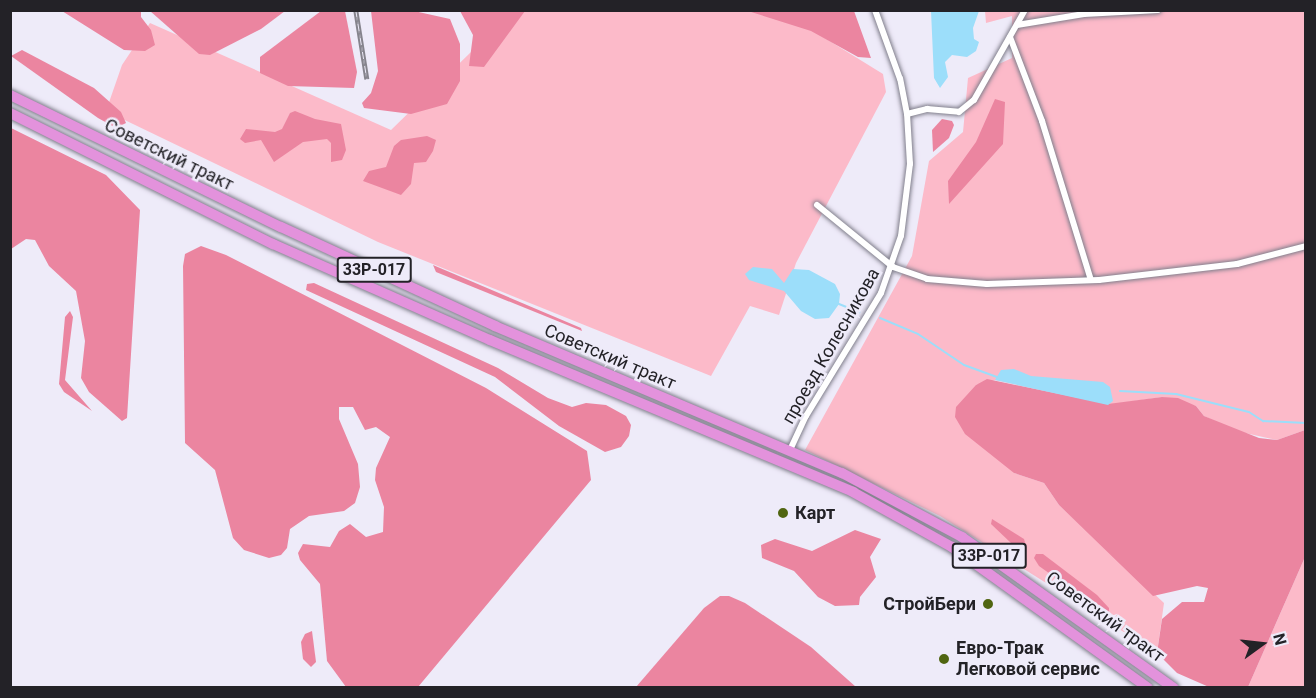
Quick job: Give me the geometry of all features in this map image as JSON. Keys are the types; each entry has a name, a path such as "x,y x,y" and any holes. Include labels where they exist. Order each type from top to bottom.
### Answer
{"highway":[{"name":"Советский тракт","path":"10,95 281,227 495,326 842,473 962,537 1174,687"},
{"name":"Советский тракт","path":"10,113 273,244 490,340 853,492 933,535 1148,687"},
{"path":"784,462 790,450"}],"street":[{"name":"проезд Колесникова","path":"790,450 806,416 868,318 893,267 908,193 908,114 897,70 875,10"},
{"path":"908,114 927,109 959,112 974,100 1025,10"},
{"path":"1017,25 1084,14 1158,10"},
{"path":"1010,38 1042,121 1091,280"},
{"path":"817,205 893,267 927,279 987,284 1091,280 1237,264 1305,246"}],"shaded area":[{"path":"514,10 781,11 883,74 886,92 796,263 779,315 750,306 711,376 378,242 106,111 122,65 150,23 391,130"},
{"path":"62,11 141,11 141,17 151,30 155,45 145,51 124,50"},
{"path":"150,11 285,11 261,29 210,55 199,54"},
{"path":"321,11 345,11 357,72 354,88 288,86 260,73 260,57"},
{"path":"371,11 414,11 450,19 460,44 460,81 447,104 411,114 364,108 362,103 371,93 378,71"},
{"path":"460,11 525,11 484,67 469,66 473,35"},
{"path":"748,11 854,11 871,58 858,57 811,31"},
{"path":"985,11 1305,11 1305,430 1277,440 1236,431 1204,416 1196,406 1162,397 1108,405 995,380 976,385 1014,473 1044,483 1059,505 1164,603 1157,653 940,516 805,450 912,256 929,161 963,132 968,78 1012,58 1012,16 986,23"},
{"path":"22,50 94,88 121,112 126,123 116,128 98,118 11,56"},
{"path":"995,99 1005,102 1003,144 949,204 948,181 976,142"},
{"path":"295,111 315,119 341,124 346,150 342,160 331,162 331,143 327,139 303,142 274,162 261,140 245,143 240,139 246,129 275,132 282,129 290,113"},
{"path":"942,119 952,121 954,125 949,138 933,152 932,130"},
{"path":"11,128 106,175 140,210 127,418 122,421 89,392 81,378 85,341 76,291 49,266 35,240 26,239 11,249"},
{"path":"427,136 436,140 433,151 426,162 414,163 411,184 401,195 363,181 369,171 386,167 394,146 401,140"},
{"path":"201,246 226,255 486,388 587,451 591,480 418,687 346,687 327,661 320,584 300,560 298,553 303,544 330,547 339,531 350,524 366,537 383,532 384,507 375,480 376,468 390,437 376,427 365,430 353,407 339,407 339,419 358,464 360,487 355,503 344,511 309,516 290,529 287,548 281,555 269,558 244,550 233,538 215,470 185,443 183,266 185,254"},
{"path":"433,265 581,328 582,331 436,272"},
{"path":"314,283 498,368 548,398 572,407 586,403 606,405 626,416 631,425 629,436 621,447 605,452 559,426 495,377 306,290 307,284"},
{"path":"70,311 73,317 65,380 92,411 64,392 59,384 65,317"},
{"path":"987,379 1108,404 1162,397 1178,398 1196,406 1204,416 1259,438 1277,440 1305,430 1305,557 1248,687 1209,687 1177,673 1157,653 1162,619 1182,602 1204,602 1208,588 1197,586 1153,596 1059,505 1044,483 1014,473 965,434 955,417 956,407 976,385"},
{"path":"992,519 1024,539 1026,546 1011,543 991,524"},
{"path":"855,530 881,539 870,557 876,577 860,597 859,605 835,606 818,597 794,571 762,558 761,545 775,539 812,551"},
{"path":"1036,554 1043,554 1097,595 1109,608 1109,616 1039,566 1034,558"},
{"path":"1305,557 1305,687 1248,687"},
{"path":"720,596 729,596 745,603 811,647 856,687 636,687 704,608"},
{"path":"312,631 316,662 311,667 303,659 301,642 305,634"}],"water":[{"path":"931,11 979,11 973,28 974,39 979,42 976,51 967,57 952,55 945,62 948,77 940,88 934,78"},
{"path":"753,267 772,269 784,283 793,269 809,270 835,284 840,294 839,304 829,318 815,319 801,311 784,291 749,280 745,274"},
{"path":"1014,369 1031,376 1103,382 1110,387 1113,401 1108,405 995,380 1001,370"}],"waterway":[{"path":"839,304 859,312"},
{"path":"880,318 918,334 964,365 997,377"},
{"path":"1120,391 1176,394 1249,412 1263,421 1306,423"}],"railway":[{"path":"356,10 367,79"}],"place":[{"name":"Карт","path":"783,513"},
{"name":"СтройБери","path":"988,604"},
{"name":"Евро-Трак Легковой сервис","path":"944,659"}]}
